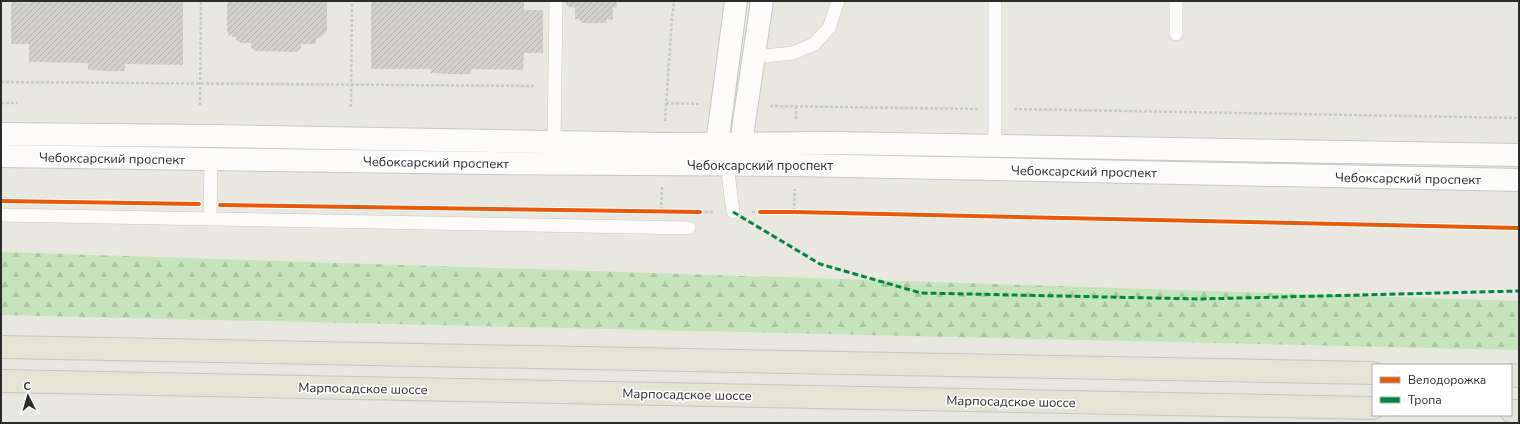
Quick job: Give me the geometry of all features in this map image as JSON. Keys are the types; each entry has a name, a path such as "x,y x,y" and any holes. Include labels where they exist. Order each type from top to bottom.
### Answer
{"main road":[{"path":"1,347 1372,373"},
{"name":"Марпосадское шоссе","path":"1,381 1372,408"}],"street":[{"path":"727,165 717,144 736,1"},
{"path":"727,165 741,143 762,1"},
{"name":"Чебоксарский проспект","path":"1,134 717,144 995,145 1519,155"},
{"name":"Чебоксарский проспект","path":"1,156 211,160 811,165 1519,180"}],"lane":[{"path":"554,142 556,1"},
{"path":"754,57 794,53 814,44 828,28 838,1"},
{"path":"995,1 995,145"},
{"path":"1176,1 1176,34"},
{"path":"210,219 211,160"},
{"path":"727,165 733,212"},
{"path":"1,215 689,228"}],"path":[{"path":"200,105 201,1"},
{"path":"351,107 352,1"},
{"path":"664,128 674,1"},
{"path":"1,82 555,86"},
{"path":"1,103 18,103"},
{"path":"666,103 704,104"},
{"path":"764,106 982,109"},
{"path":"796,106 796,125"},
{"path":"1008,109 1519,118"},
{"path":"794,212 795,183"},
{"path":"661,212 662,185"},
{"path":"760,212 1519,228"}],"green space":[{"path":"1,252 1519,301 1519,350 1,315"}],"building":[{"path":"30,1 183,1 183,65 125,64 125,71 107,71 88,70 88,63 29,62 29,44 11,44 11,2 30,3"},
{"path":"227,1 327,1 327,31 320,38 316,38 316,44 301,44 301,48 296,52 256,51 251,48 251,43 241,43 236,40 237,37 232,37 232,34 229,35 227,31"},
{"path":"371,1 524,2 524,10 543,10 543,53 524,53 523,70 471,69 471,74 451,74 431,73 431,69 371,69"},
{"path":"566,1 617,1 617,7 613,8 613,20 607,19 607,22 605,23 581,23 579,19 575,19 575,7 569,7 566,4"}],"marked path":[{"path":"733,212 820,264 921,293 1200,299 1519,291"}],"cycle path":[{"path":"1,201 199,204"},
{"path":"220,205 700,212"},
{"path":"760,212 1519,228"}]}
